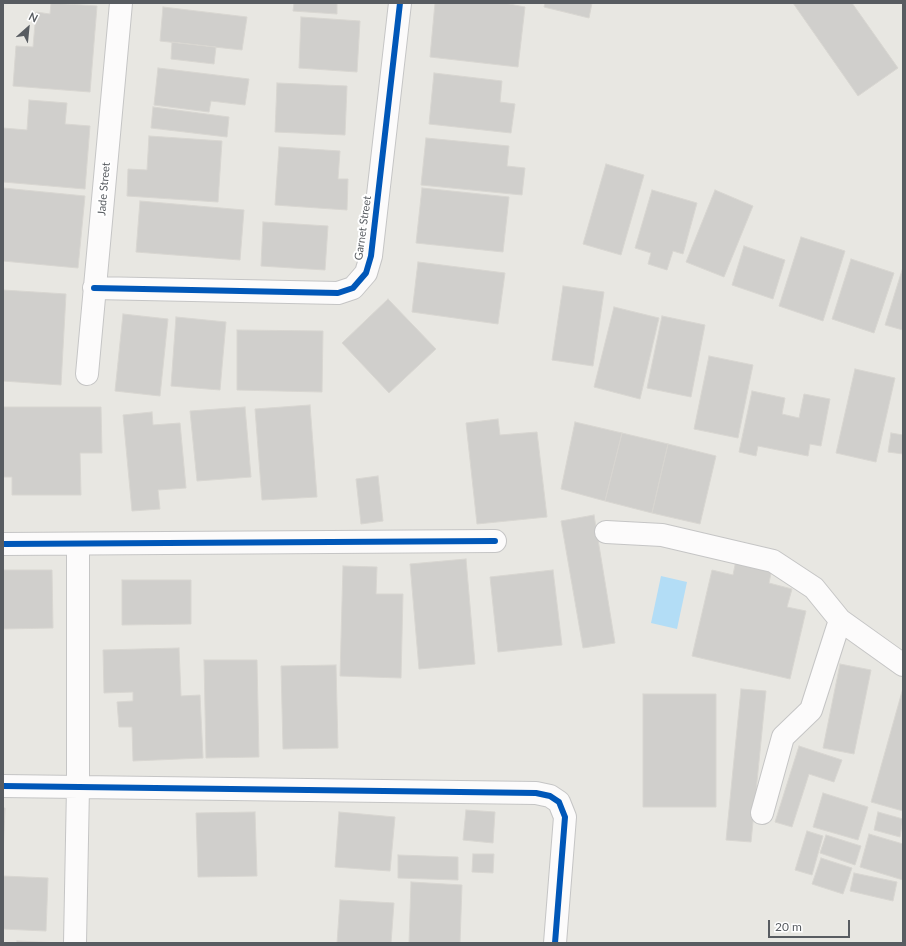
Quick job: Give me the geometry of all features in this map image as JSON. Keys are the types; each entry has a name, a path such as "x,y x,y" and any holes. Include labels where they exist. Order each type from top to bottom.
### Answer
{"street":[{"name":"Jade Street","path":"87,374 121,3"},
{"name":"Garnet Street","path":"94,288 338,293 353,288 366,273 371,256 400,3"},
{"path":"606,532 662,535 773,561 792,572 814,588 840,620 903,665"},
{"path":"3,544 495,541"},
{"path":"75,943 78,787 78,544"},
{"path":"762,813 782,737 811,710 840,620"},
{"path":"3,786 536,792 550,796 559,802 565,817 555,943"}],"water":[{"path":"661,576 687,582 677,629 651,623"}],"building":[{"path":"51,3 97,6 90,92 13,86 16,46 33,47 36,12 50,14"},
{"path":"294,3 337,3 337,14 293,11"},
{"path":"435,3 504,3 525,7 518,67 430,57"},
{"path":"545,3 592,3 589,18 544,7"},
{"path":"793,3 852,3 898,68 858,96"},
{"path":"163,7 247,17 242,50 160,41"},
{"path":"301,17 360,21 357,72 299,68"},
{"path":"172,42 216,47 214,64 171,59"},
{"path":"158,68 249,79 245,105 211,101 209,112 154,105"},
{"path":"434,73 502,81 500,102 515,104 511,133 429,124"},
{"path":"277,83 347,86 345,135 275,132"},
{"path":"29,100 67,103 65,124 90,126 85,189 3,182 3,128 27,130"},
{"path":"153,107 229,117 227,137 151,128"},
{"path":"149,136 222,141 218,202 127,196 128,169 147,170"},
{"path":"426,138 509,146 507,166 525,168 522,195 421,185"},
{"path":"279,147 340,151 338,179 348,179 347,210 275,205"},
{"path":"606,164 644,175 621,255 583,244"},
{"path":"3,188 85,196 78,268 3,261"},
{"path":"422,188 509,197 503,252 416,243"},
{"path":"652,190 697,203 683,254 673,251 667,270 648,264 651,253 635,248"},
{"path":"715,190 753,206 724,277 686,262"},
{"path":"140,201 244,210 240,260 136,252"},
{"path":"263,222 328,226 325,270 261,266"},
{"path":"801,237 845,251 823,321 779,306"},
{"path":"744,246 785,260 773,299 732,285"},
{"path":"851,259 894,273 874,333 832,319"},
{"path":"418,262 505,273 498,324 412,312"},
{"path":"903,267 903,330 885,325"},
{"path":"563,286 604,292 593,366 552,360"},
{"path":"3,290 66,294 61,385 3,381"},
{"path":"388,299 436,349 389,393 342,343"},
{"path":"614,307 659,318 640,399 594,387"},
{"path":"123,314 168,319 160,396 115,391"},
{"path":"662,316 705,325 691,397 647,388"},
{"path":"176,317 226,322 220,390 171,386"},
{"path":"237,330 323,331 322,392 237,390"},
{"path":"709,356 753,365 738,438 694,429"},
{"path":"855,369 895,378 876,462 836,453"},
{"path":"752,391 785,398 782,414 799,418 804,394 830,399 821,446 810,444 808,456 758,446 756,456 739,452"},
{"path":"310,405 317,497 262,500 255,409"},
{"path":"3,407 101,407 102,453 80,453 81,495 12,495 12,477 3,477"},
{"path":"245,407 251,477 197,481 190,411"},
{"path":"152,412 153,425 180,423 186,488 158,490 160,509 132,511 123,415"},
{"path":"498,419 500,435 537,432 547,517 477,524 466,423"},
{"path":"575,422 622,433 605,501 561,489"},
{"path":"622,433 668,444 652,513 605,501"},
{"path":"891,433 903,435 903,454 888,452"},
{"path":"668,444 716,456 700,524 652,513"},
{"path":"378,476 383,521 361,524 356,479"},
{"path":"594,515 615,643 583,648 561,521"},
{"path":"466,559 475,664 419,669 410,564"},
{"path":"736,560 772,569 769,583 792,589 787,607 806,611 790,679 692,656 712,570 733,575"},
{"path":"343,566 377,567 376,594 403,594 401,678 340,676"},
{"path":"3,570 52,570 53,628 3,629"},
{"path":"553,570 562,645 498,652 490,577"},
{"path":"122,580 191,580 191,624 122,625"},
{"path":"179,648 181,696 200,695 203,758 133,761 132,727 119,727 117,702 133,701 133,692 104,693 103,650"},
{"path":"204,660 257,660 259,757 206,758"},
{"path":"840,664 871,670 854,754 823,748"},
{"path":"336,665 338,748 283,749 281,666"},
{"path":"903,688 903,811 871,802"},
{"path":"741,689 766,691 751,842 726,840"},
{"path":"643,694 716,694 716,807 643,807"},
{"path":"799,746 842,760 834,782 809,774 792,827 775,822"},
{"path":"823,793 868,807 858,840 813,827"},
{"path":"3,808 5,808 3,855"},
{"path":"466,810 495,812 493,843 463,840"},
{"path":"255,812 257,876 198,877 196,813"},
{"path":"339,812 395,817 390,871 335,867"},
{"path":"878,812 903,819 900,837 874,830"},
{"path":"807,831 823,836 812,875 795,870"},
{"path":"869,834 903,844 903,880 860,867"},
{"path":"826,835 861,846 855,865 820,853"},
{"path":"473,854 494,854 493,873 472,872"},
{"path":"398,855 458,857 458,880 398,878"},
{"path":"821,858 852,868 843,894 812,884"},
{"path":"854,873 897,882 893,901 850,891"},
{"path":"3,876 48,878 46,931 3,929"},
{"path":"411,882 462,885 460,943 409,943"},
{"path":"340,900 394,903 391,943 337,943"},
{"path":"17,941 60,943 17,943"}],"cycle path":[{"path":"94,288 338,293 353,288 366,273 371,256 400,3"},
{"path":"3,544 495,541"},
{"path":"3,786 536,793 550,796 559,802 565,817 555,943"}]}
